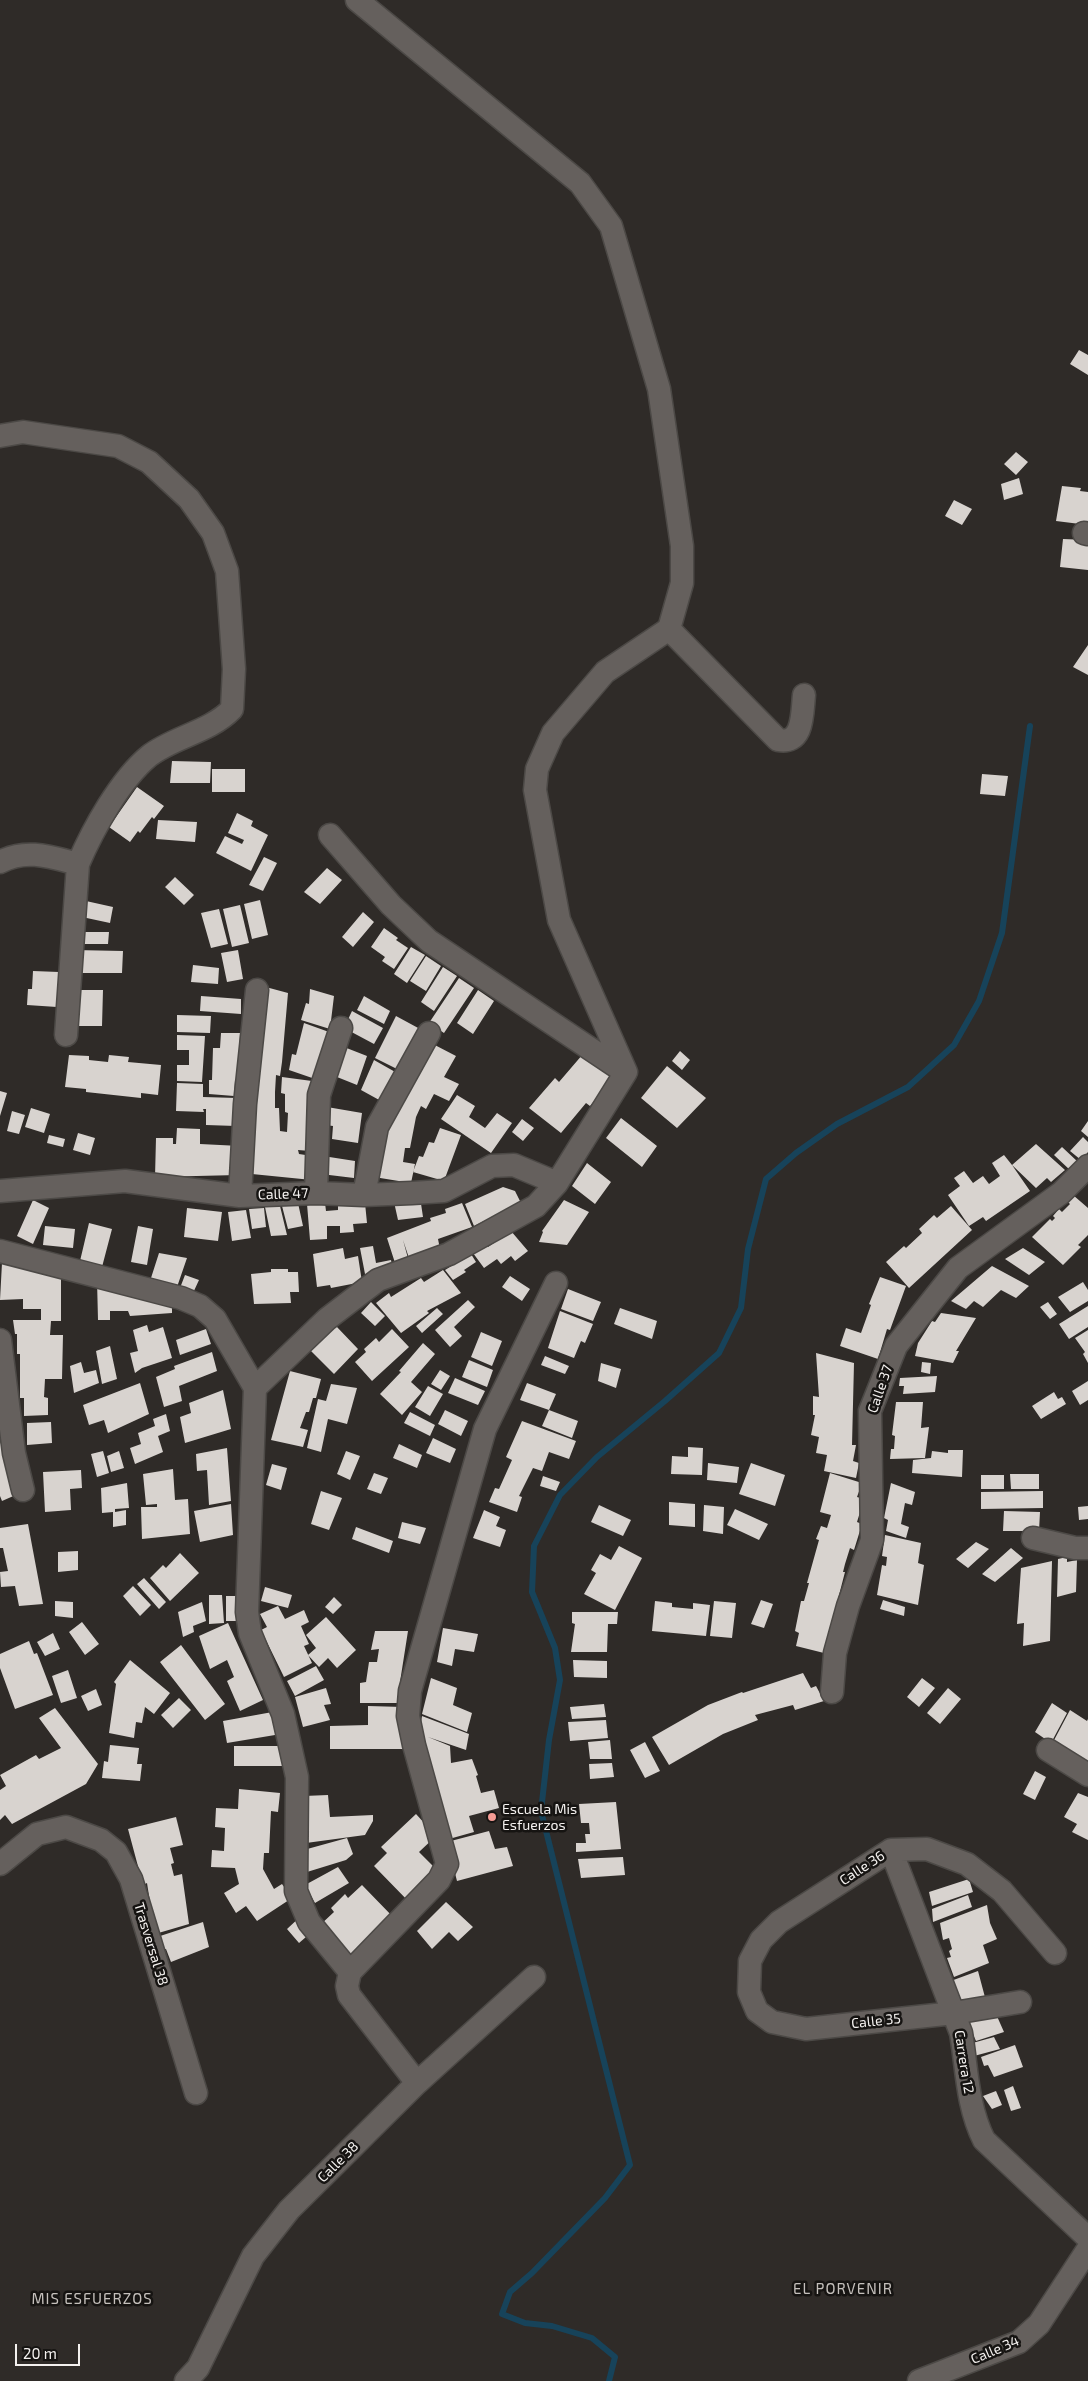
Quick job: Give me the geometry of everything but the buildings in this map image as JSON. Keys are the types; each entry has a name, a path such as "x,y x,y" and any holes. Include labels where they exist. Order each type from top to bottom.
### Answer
{"street":[{"path":"357,0 580,183 611,226 659,389 682,546 682,583 669,629 605,672 554,733 537,769 535,790 559,920 626,1072"},
{"path":"0,436 23,432 118,446 149,462 189,499 213,533 227,571 234,669 232,710 222,719 150,756 112,801 89,839 78,864 66,1035"},
{"path":"669,629 778,740 793,738 799,733 804,695"},
{"path":"330,835 391,905 429,941 626,1072"},
{"path":"0,862 10,856 38,853 78,864"},
{"path":"240,1196 246,1104 257,990"},
{"path":"316,1192 319,1095 341,1028"},
{"path":"364,1196 377,1127 429,1033"},
{"path":"255,1388 327,1319 378,1280 449,1254 536,1206 557,1183 626,1072"},
{"name":"Calle 47","path":"0,1191 125,1181 240,1196 316,1192 364,1196 444,1191 492,1166 507,1165 514,1165 557,1183"},
{"name":"Calle 37","path":"832,1692 835,1653 848,1606 872,1540 870,1411 896,1346 958,1268 1061,1193 1088,1166"},
{"path":"0,1250 181,1298 200,1306 216,1319 255,1388 247,1612 250,1633 283,1714 297,1777 296,1891 309,1922 350,1972"},
{"path":"417,2083 349,1995 347,1986 350,1972 439,1880 447,1864 414,1745 408,1716 410,1690 485,1429 556,1283"},
{"path":"0,1340 14,1453 22,1490"},
{"path":"1033,1538 1075,1548 1088,1548"},
{"path":"1048,1750 1088,1774"},
{"name":"Trasversal 38","path":"0,1864 37,1834 66,1827 101,1840 116,1852 131,1879 196,2093"},
{"name":"Calle 36","path":"749,1992 750,1960 761,1940 779,1922 890,1850 927,1849 967,1864 1002,1891 1055,1953"},
{"name":"Carrera 12","path":"890,1850 961,2033 974,2121 984,2140 1088,2238"},
{"name":"Calle 38","path":"186,2381 198,2368 253,2256 289,2210 417,2083 534,1977"},
{"name":"Calle 35","path":"749,1992 757,2011 772,2022 806,2029 954,2013 1020,2002"},
{"name":"Calle 34","path":"919,2381 1019,2342 1039,2324 1088,2249"}],"waterway":[{"path":"609,2381 615,2357 592,2338 552,2326 525,2323 502,2314 510,2292 532,2273 605,2198 630,2165 541,1811 549,1740 560,1680 555,1648 532,1592 534,1546 560,1495 597,1457 719,1353 741,1308 748,1249 766,1179 796,1153 837,1124 908,1087 954,1045 979,1001 1002,933 1030,726"}],"place":[{"name":"Escuela Mis Esfuerzos","path":"492,1817"}],"district":[{"name":"EL PORVENIR","path":"843,2289"},
{"name":"MIS ESFUERZOS","path":"92,2299"}]}
